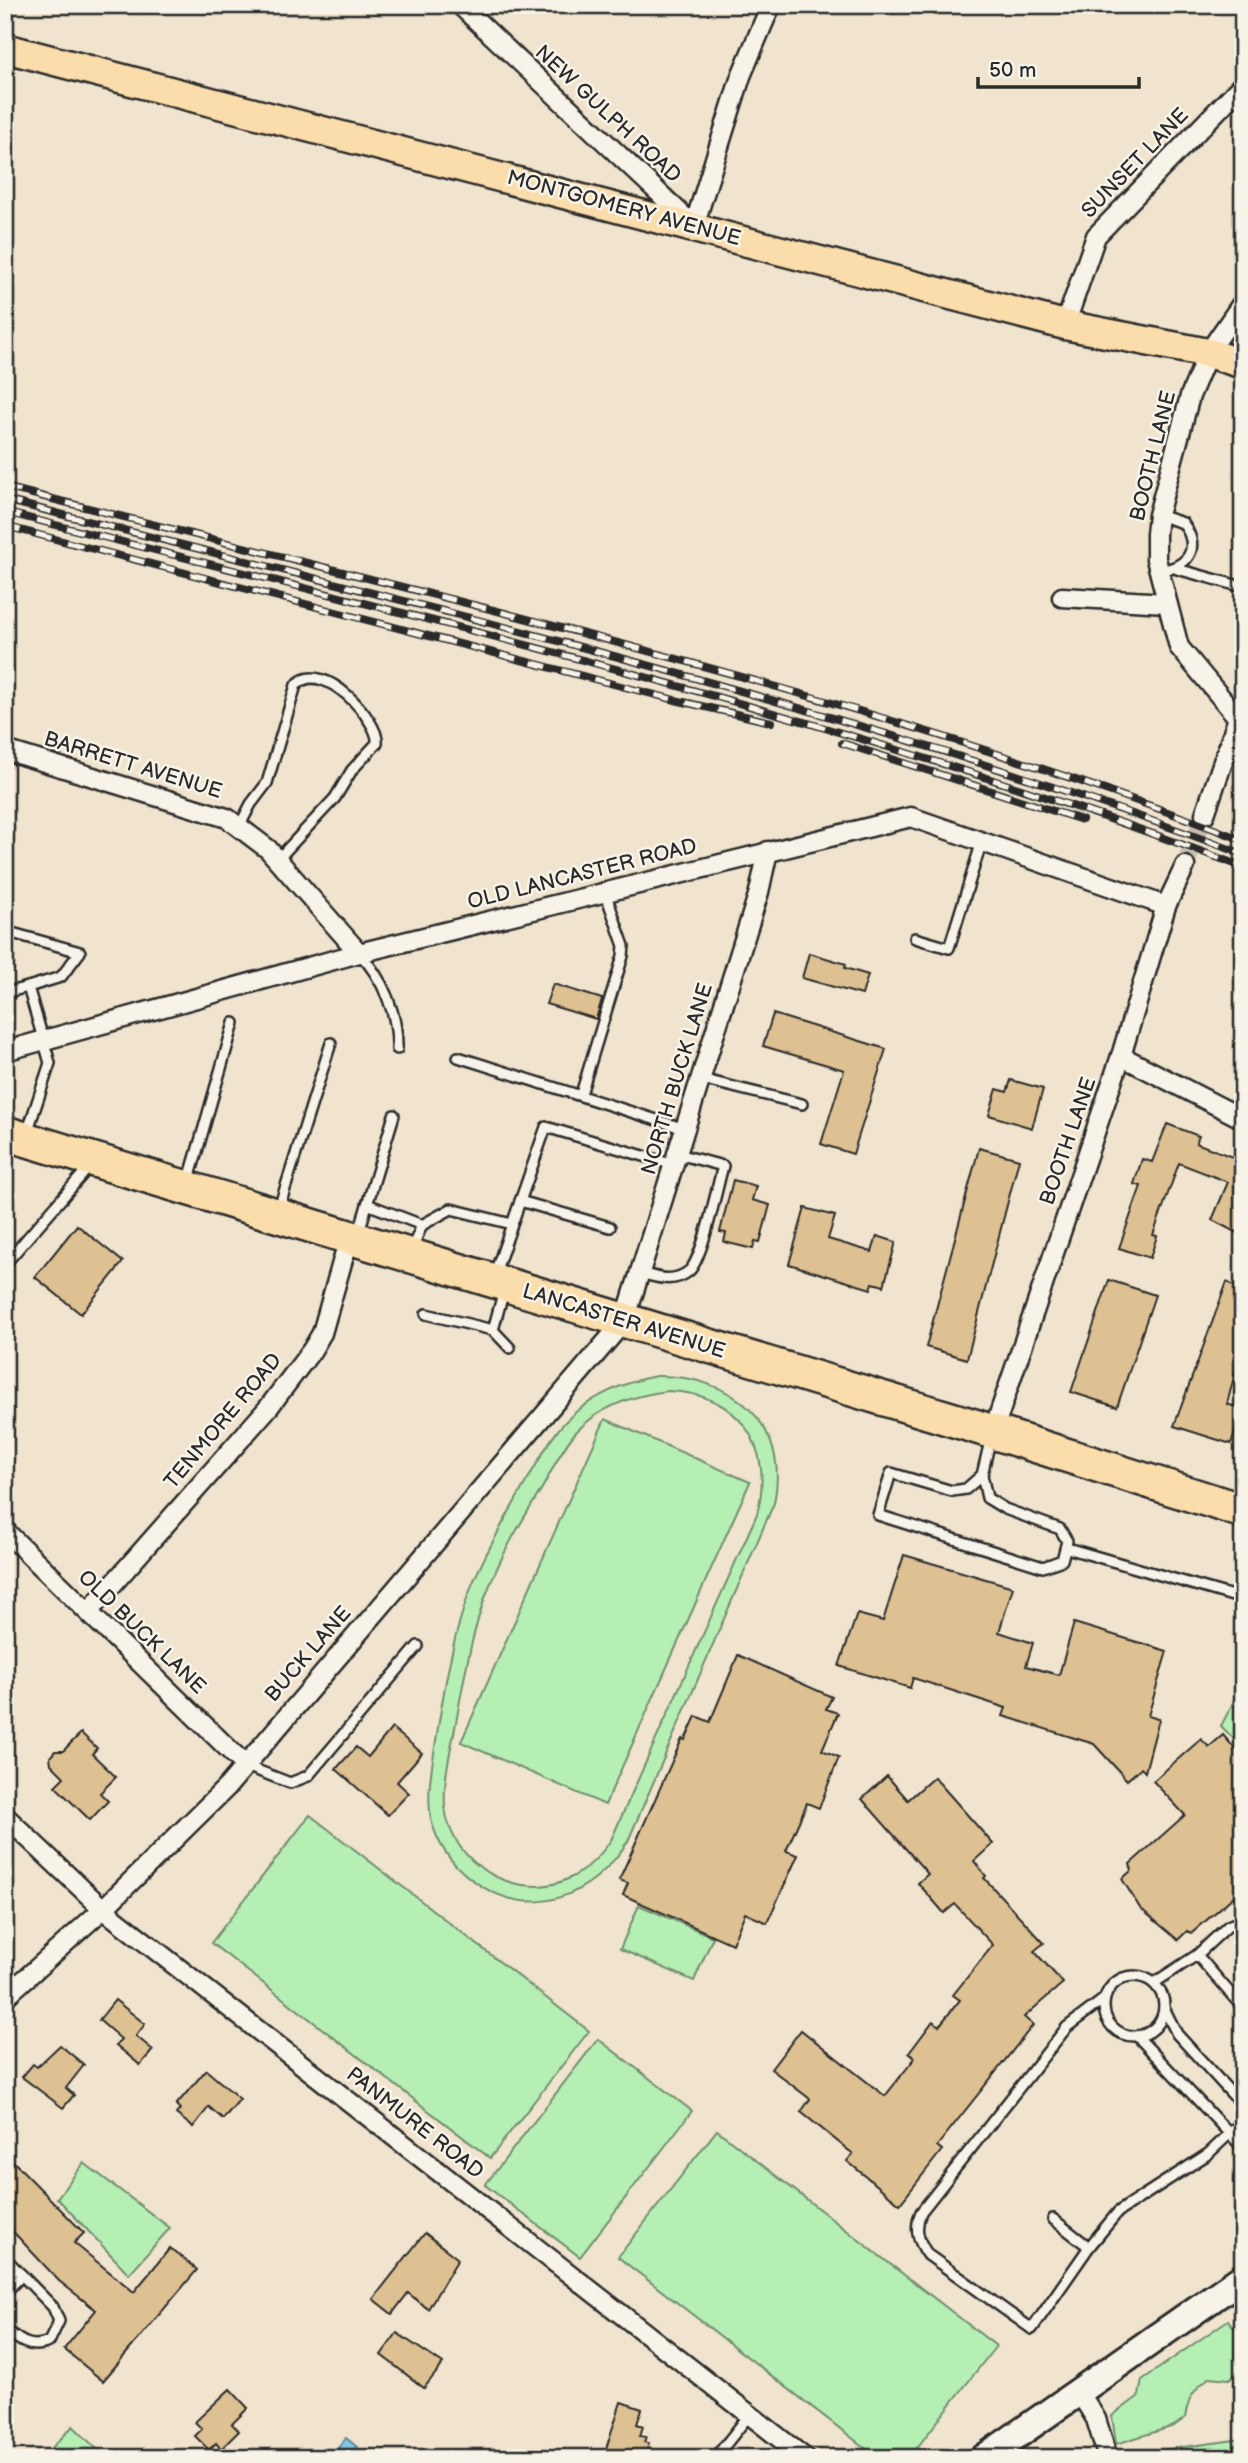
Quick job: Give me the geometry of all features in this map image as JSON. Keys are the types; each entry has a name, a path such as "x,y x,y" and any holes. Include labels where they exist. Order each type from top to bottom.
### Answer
{"highway":[{"name":"LANCASTER AVENUE","path":"15,1136 993,1432 1243,1511"}],"main road":[{"name":"MONTGOMERY AVENUE","path":"5,48 1065,325 1208,353 1243,364"}],"street":[{"name":"NEW GULPH ROAD","path":"460,5 694,226"},
{"path":"694,226 741,76 771,5"},
{"name":"SUNSET LANE","path":"1065,325 1096,236 1243,84"},
{"name":"BOOTH LANE","path":"1205,814 1240,718 1179,647 1167,603 1168,570 1156,559 1158,515 1190,396 1208,353 1243,302"},
{"path":"1062,597 1167,603"},
{"name":"BARRETT AVENUE","path":"5,750 227,818 278,859 359,953"},
{"name":"OLD LANCASTER ROAD","path":"5,1051 359,953 911,817 1166,905"},
{"name":"NORTH BUCK LANE","path":"625,1320 759,892 768,851"},
{"name":"BOOTH LANE","path":"993,1432 1121,1056 1166,905 1185,866"},
{"path":"1121,1056 1243,1119"},
{"name":"TENMORE ROAD","path":"89,1611 269,1406 312,1350 322,1333 353,1239"},
{"name":"BUCK LANE","path":"5,1997 103,1909 246,1766 257,1748 625,1320"},
{"name":"OLD BUCK LANE","path":"5,1531 246,1766"},
{"name":"PANMURE ROAD","path":"5,1816 103,1909 805,2458"},
{"path":"984,2458 1243,2277"},
{"path":"1078,2390 1096,2419 1108,2458"}],"lane":[{"path":"1158,515 1183,523 1191,538 1189,556 1168,570"},
{"path":"1168,570 1243,587"},
{"path":"239,827 251,804 267,783 296,685 302,679 314,678 343,689 375,731 377,743 352,770 335,798 278,859"},
{"path":"915,938 949,948 982,841"},
{"path":"581,1094 623,956 624,946 605,891"},
{"path":"5,931 79,952 61,977 5,993"},
{"path":"359,953 375,970 388,999 398,1033 397,1049"},
{"path":"15,1136 50,1063 28,987"},
{"path":"187,1188 234,1023"},
{"path":"276,1216 331,1043"},
{"path":"458,1057 685,1129"},
{"path":"701,1079 802,1104"},
{"path":"353,1239 367,1204 394,1115"},
{"path":"493,1331 499,1283 512,1224 546,1127 676,1159 723,1166 698,1258 689,1271 671,1279 641,1273"},
{"path":"5,1265 95,1161"},
{"path":"520,1201 610,1227"},
{"path":"367,1204 422,1225"},
{"path":"409,1256 422,1225 451,1209 512,1224"},
{"path":"426,1314 493,1331 510,1348"},
{"path":"982,1475 966,1489 952,1491 891,1473 878,1515 1043,1567 1062,1560 1067,1548 1065,1535 1054,1526 993,1503 987,1498 982,1475 993,1432"},
{"path":"1067,1548 1243,1599"},
{"path":"246,1766 290,1783 308,1776 418,1646"},
{"path":"1154,1983 1197,1955 1228,1926 1243,1920"},
{"path":"1197,1955 1243,2008"},
{"path":"1243,2106 1177,2034 1154,1983 1147,1978 1129,1976 1114,1984 1104,1999 1067,2027 921,2212 917,2222 921,2245 929,2255 1032,2329 1089,2247 1118,2212 1208,2154 1243,2122"},
{"path":"1104,1999 1103,2008 1111,2025 1127,2035 1137,2036 1155,2027 1164,2008"},
{"path":"1137,2036 1243,2148"},
{"path":"1053,2218 1089,2247"},
{"path":"5,2258 53,2307 59,2321 49,2342 35,2346 19,2341 5,2329"},
{"path":"5,2293 22,2275"},
{"path":"715,2458 750,2414"}],"green space":[{"path":"656,1376 683,1378 708,1384 731,1395 750,1409 764,1427 773,1449 777,1475 774,1503 628,1841 613,1861 578,1890 558,1898 515,1900 493,1892 464,1873 441,1845 431,1819 429,1798 432,1766 455,1640 465,1603 484,1558 555,1434 576,1412 597,1398 620,1386","holes":["668,1391 693,1394 714,1401 732,1413 746,1428 761,1466 757,1514 611,1840 592,1863 568,1879 548,1885 528,1886 508,1882 473,1861 460,1846 450,1828 445,1807 447,1767 467,1665 490,1583 562,1452 586,1422 607,1408 643,1395"]},
{"path":"605,1419 750,1482 605,1805 461,1742"},
{"path":"1243,1683 1243,1748 1221,1726"},
{"path":"310,1815 589,2031 490,2158 211,1943"},
{"path":"639,1905 713,1937 694,1981 620,1949"},
{"path":"598,2039 692,2111 580,2257 485,2185"},
{"path":"717,2130 996,2346 909,2458 878,2458 618,2257"},
{"path":"84,2163 170,2228 129,2274 57,2198"},
{"path":"1228,2320 1243,2340 1243,2369 1229,2379 1210,2377 1204,2381 1190,2399 1185,2418 1174,2426 1116,2444 1112,2416 1139,2396 1142,2380"},
{"path":"73,2426 106,2458 42,2458"},
{"path":"1243,2439 1243,2458 1121,2458 1124,2455"}],"water":[{"path":"346,2438 357,2447 348,2458 329,2458"}],"building":[{"path":"809,953 846,964 845,968 868,975 862,995 802,978"},
{"path":"553,984 602,999 596,1019 546,1004"},
{"path":"773,1014 886,1049 853,1154 821,1144 844,1070 763,1046"},
{"path":"1011,1080 1043,1089 1032,1128 989,1115 997,1089 1007,1092"},
{"path":"1167,1124 1199,1136 1196,1143 1240,1160 1243,1154 1243,1236 1212,1220 1228,1182 1179,1163 1153,1235 1157,1236 1150,1258 1119,1248 1141,1186 1134,1184 1142,1159 1152,1162"},
{"path":"979,1148 1019,1159 967,1359 926,1347"},
{"path":"733,1180 756,1186 752,1200 770,1205 760,1242 755,1241 753,1249 724,1242 726,1233 720,1232"},
{"path":"805,1208 835,1216 828,1239 872,1252 877,1236 896,1242 884,1286 873,1283 871,1289 789,1264"},
{"path":"77,1225 123,1262 81,1314 35,1277"},
{"path":"1109,1280 1155,1295 1117,1407 1071,1392"},
{"path":"1227,1282 1243,1291 1243,1342 1227,1404 1242,1409 1231,1444 1174,1426"},
{"path":"904,1555 1013,1587 999,1632 1033,1643 1026,1666 1059,1675 1074,1623 1167,1651 1148,1716 1159,1719 1145,1772 1141,1768 1127,1780 1094,1744 1003,1716 1006,1708 913,1678 910,1688 839,1666 857,1614 883,1621"},
{"path":"738,1655 832,1697 826,1709 838,1713 822,1750 839,1757 819,1808 807,1803 786,1851 798,1855 767,1923 745,1913 732,1944 623,1895 628,1883 619,1880 682,1739 685,1740 696,1716 710,1722"},
{"path":"392,1728 422,1753 397,1782 409,1793 388,1815 336,1769 356,1747 368,1757"},
{"path":"81,1733 97,1748 92,1754 116,1777 100,1793 108,1801 90,1820 55,1786 64,1777 51,1764 50,1757 55,1751 63,1751"},
{"path":"1223,1735 1243,1758 1243,1888 1192,1933 1187,1931 1178,1940 1140,1908 1122,1879 1132,1870 1130,1864 1185,1815 1153,1781 1201,1739 1209,1747"},
{"path":"887,1776 908,1800 934,1777 993,1844 974,1861 986,1876 984,1878 1044,1943 1034,1951 1063,1983 1024,2017 1033,2025 937,2146 942,2150 900,2204 847,2161 853,2154 801,2112 810,2099 771,2069 801,2030 885,2096 915,2058 909,2053 933,2021 939,2026 960,2000 953,1995 993,1945 955,1904 944,1913 918,1883 928,1874 862,1799"},
{"path":"115,2000 145,2024 136,2036 153,2050 140,2065 116,2045 121,2039 99,2020"},
{"path":"60,2045 84,2065 66,2088 74,2095 63,2108 22,2077 33,2064 37,2067"},
{"path":"206,2070 240,2099 223,2119 209,2107 193,2127 176,2114 180,2109 176,2105"},
{"path":"5,2153 84,2233 74,2243 134,2292 170,2248 197,2270 103,2381 64,2349 96,2310 59,2281 5,2223"},
{"path":"425,2233 458,2259 428,2309 408,2293 392,2314 373,2299"},
{"path":"397,2333 443,2364 424,2388 381,2355"},
{"path":"230,2389 248,2408 232,2424 239,2431 221,2449 216,2443 209,2450 195,2436 202,2429 195,2422"},
{"path":"621,2402 642,2409 637,2424 643,2426 640,2436 646,2437 644,2442 649,2444 644,2458 603,2458"}],"tunnel":[{"path":"1185,866 1205,814"}],"railway":[{"path":"5,487 473,605 784,689 939,735 1092,785 1243,840"},
{"path":"5,500 474,619 784,704 938,750 1243,854"},
{"path":"5,512 474,631 784,716 1091,812 1243,867"},
{"path":"5,526 675,700 771,722"},
{"path":"842,743 1082,820"}]}
